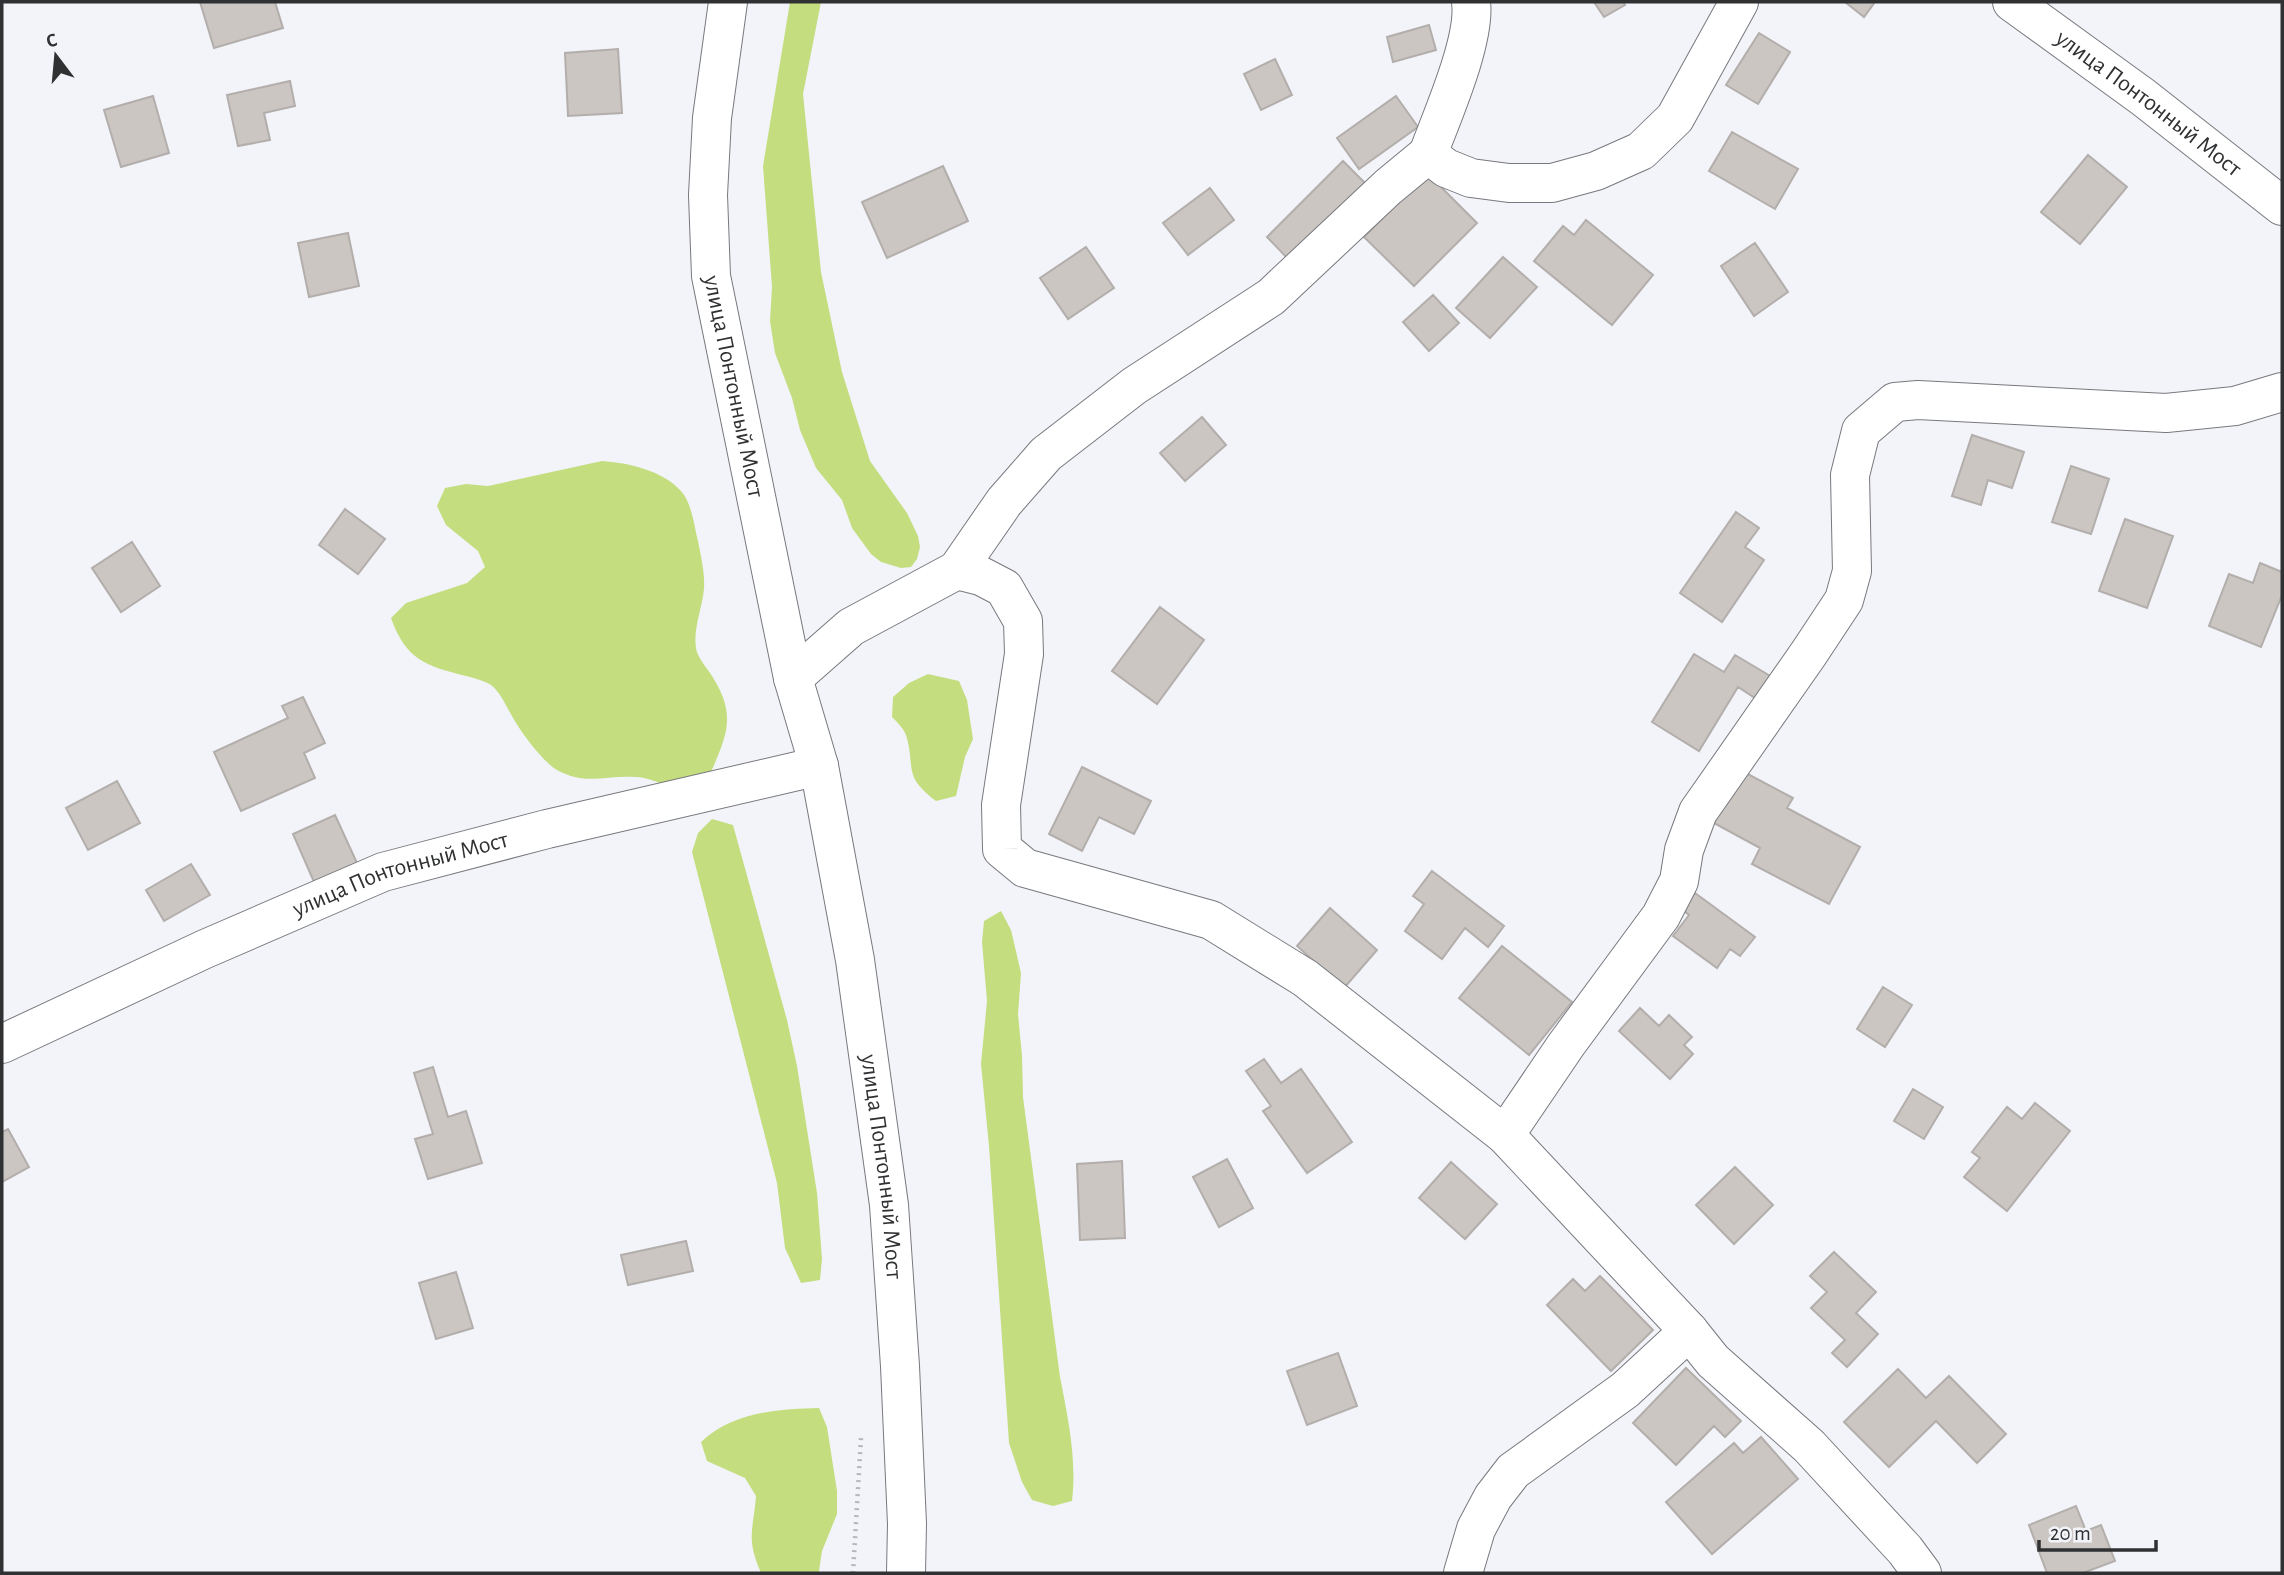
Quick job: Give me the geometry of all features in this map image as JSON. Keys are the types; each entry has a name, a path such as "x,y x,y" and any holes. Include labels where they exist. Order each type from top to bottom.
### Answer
{"street":[{"name":"улица Понтонный Мост","path":"728,2 712,118 708,195 711,276 793,677 819,766 855,960 889,1205 906,1498 905,1573"},
{"path":"793,677 851,627 957,570 1004,502 1046,454 1134,386 1271,298 1388,187 1429,154 1457,77 1473,14 1471,2"},
{"path":"1429,154 1446,168 1471,178 1509,183 1552,183 1596,171 1641,151 1675,118 1738,2"},
{"name":"улица Понтонный Мост","path":"2012,2 2143,97 2282,206"},
{"path":"1505,1135 1566,1045 1661,916 1679,881 1684,850 1698,811 1844,600 1852,571 1850,475 1861,431 1895,402 1919,400 2166,413 2235,406 2282,392"},
{"path":"957,570 981,576 1004,588 1023,621 1024,654 1001,805 1002,849 1025,869 1211,920 1305,978 1505,1135 1689,1331 1713,1361 1809,1446 1905,1550 1922,1573"},
{"name":"улица Понтонный Мост","path":"2,1044 193,955 383,872 547,829 819,766"},
{"path":"1462,1573 1476,1529 1493,1497 1513,1471 1625,1390 1689,1331"}],"green space":[{"path":"790,2 821,2 803,94 821,272 842,372 870,461 907,513 918,536 920,547 917,559 911,567 901,568 881,562 871,554 852,528 842,500 816,468 800,430 792,398 775,353 770,321 772,287 763,166"},
{"path":"602,461 633,466 664,478 685,496 694,522 704,583 696,648 700,659 720,689 727,713 727,724 722,746 711,772 676,789 640,777 587,779 557,770 526,738 495,688 483,681 440,669 419,659 403,643 391,618 406,603 467,583 485,567 478,551 446,525 437,506 445,488 466,484 488,486"},
{"path":"928,674 959,681 967,700 973,739 965,757 956,796 936,801 914,778 906,735 892,717 893,697 909,683"},
{"path":"712,819 733,825 787,1020 817,1193 822,1259 820,1280 801,1283 785,1248 777,1183 692,852 698,833"},
{"path":"1001,911 1011,930 1021,973 1018,1014 1023,1097 1073,1455 1072,1501 1053,1506 1032,1500 1022,1482 1009,1443 981,1064 987,1001 982,942 984,921"},
{"path":"819,1408 827,1427 837,1491 837,1514 822,1551 819,1573 761,1573 752,1543 756,1496 745,1478 707,1461 701,1442 741,1418 772,1411"}],"building":[{"path":"200,2 275,2 283,28 214,48"},
{"path":"1594,2 1623,2 1625,5 1604,17"},
{"path":"1845,2 1875,2 1864,17"},
{"path":"1429,25 1436,50 1393,62 1387,37"},
{"path":"1759,33 1790,52 1758,104 1726,85"},
{"path":"618,49 622,113 568,116 565,53"},
{"path":"1275,59 1292,95 1261,110 1244,74"},
{"path":"290,81 295,106 264,113 270,140 238,146 227,95"},
{"path":"153,96 169,153 121,167 104,110"},
{"path":"1396,96 1418,127 1359,169 1337,138"},
{"path":"1732,132 1798,169 1775,209 1709,171"},
{"path":"2088,155 2127,187 2080,244 2041,212"},
{"path":"1343,161 1368,186 1292,263 1267,237"},
{"path":"943,166 968,221 887,258 862,202"},
{"path":"1427,173 1477,223 1414,286 1364,237"},
{"path":"1210,188 1234,220 1188,255 1163,223"},
{"path":"1586,220 1653,275 1612,325 1534,261 1563,226 1574,235"},
{"path":"348,233 359,286 309,297 298,243"},
{"path":"1755,243 1788,292 1754,316 1721,266"},
{"path":"1086,247 1114,288 1068,319 1040,278"},
{"path":"1503,257 1537,287 1490,338 1456,308"},
{"path":"1433,295 1459,323 1429,351 1403,322"},
{"path":"1202,417 1226,445 1185,481 1160,453"},
{"path":"1972,435 2024,452 2012,488 1988,480 1981,505 1952,496"},
{"path":"2071,466 2109,479 2091,534 2052,522"},
{"path":"345,509 385,539 358,574 319,545"},
{"path":"1736,512 1759,528 1745,547 1764,560 1722,622 1680,593"},
{"path":"2125,519 2173,536 2147,608 2099,591"},
{"path":"132,542 160,586 121,612 92,568"},
{"path":"2260,563 2282,572 2282,595 2261,647 2209,626 2229,574 2253,583"},
{"path":"1160,607 1204,640 1157,704 1112,671"},
{"path":"1694,654 1724,672 1735,655 1772,677 1758,700 1738,687 1699,751 1652,722"},
{"path":"303,697 325,743 304,753 315,778 241,811 214,752 288,718 282,706"},
{"path":"1082,767 1151,801 1134,834 1099,817 1082,851 1049,834"},
{"path":"1742,771 1793,798 1787,808 1860,847 1829,904 1752,864 1760,848 1714,823"},
{"path":"117,781 140,823 88,850 66,808"},
{"path":"335,815 357,863 314,882 293,834"},
{"path":"191,864 210,895 164,921 146,890"},
{"path":"1432,871 1504,926 1488,947 1465,928 1442,959 1405,931 1424,904 1413,896"},
{"path":"1695,893 1755,937 1740,956 1730,949 1717,968 1673,936 1689,915 1683,910"},
{"path":"1330,908 1377,950 1344,988 1297,946"},
{"path":"1502,946 1572,1002 1529,1055 1459,998"},
{"path":"1883,987 1912,1005 1885,1047 1857,1029"},
{"path":"1640,1008 1659,1026 1669,1015 1692,1037 1684,1045 1693,1054 1670,1079 1619,1031"},
{"path":"1264,1059 1281,1083 1301,1069 1352,1142 1307,1173 1263,1111 1271,1106 1246,1071"},
{"path":"433,1067 448,1117 466,1111 482,1163 428,1179 415,1139 433,1134 414,1073"},
{"path":"1913,1089 1943,1107 1924,1139 1894,1121"},
{"path":"2035,1103 2070,1131 2007,1211 1964,1177 1980,1158 1972,1152 2007,1107 2022,1119"},
{"path":"8,1129 29,1167 2,1182 2,1132"},
{"path":"1227,1159 1253,1208 1219,1227 1193,1177"},
{"path":"1122,1161 1125,1238 1080,1240 1077,1164"},
{"path":"1451,1162 1497,1204 1465,1239 1419,1198"},
{"path":"1735,1167 1773,1205 1734,1244 1696,1205"},
{"path":"686,1241 693,1271 628,1285 621,1255"},
{"path":"1834,1252 1876,1292 1856,1313 1878,1334 1847,1367 1832,1353 1845,1340 1811,1308 1827,1292 1810,1276"},
{"path":"456,1272 473,1328 436,1339 419,1283"},
{"path":"1600,1276 1653,1330 1611,1371 1547,1305 1573,1279 1585,1291"},
{"path":"1338,1353 1357,1406 1307,1425 1287,1371"},
{"path":"1686,1368 1741,1421 1725,1437 1714,1426 1676,1465 1633,1423"},
{"path":"1898,1369 1926,1398 1949,1376 2006,1434 1977,1463 1936,1421 1889,1467 1844,1422"},
{"path":"1761,1437 1798,1479 1712,1554 1666,1502 1734,1443 1743,1453"},
{"path":"2076,1506 2086,1531 2101,1525 2115,1561 2083,1573 2047,1573 2029,1525"}]}
